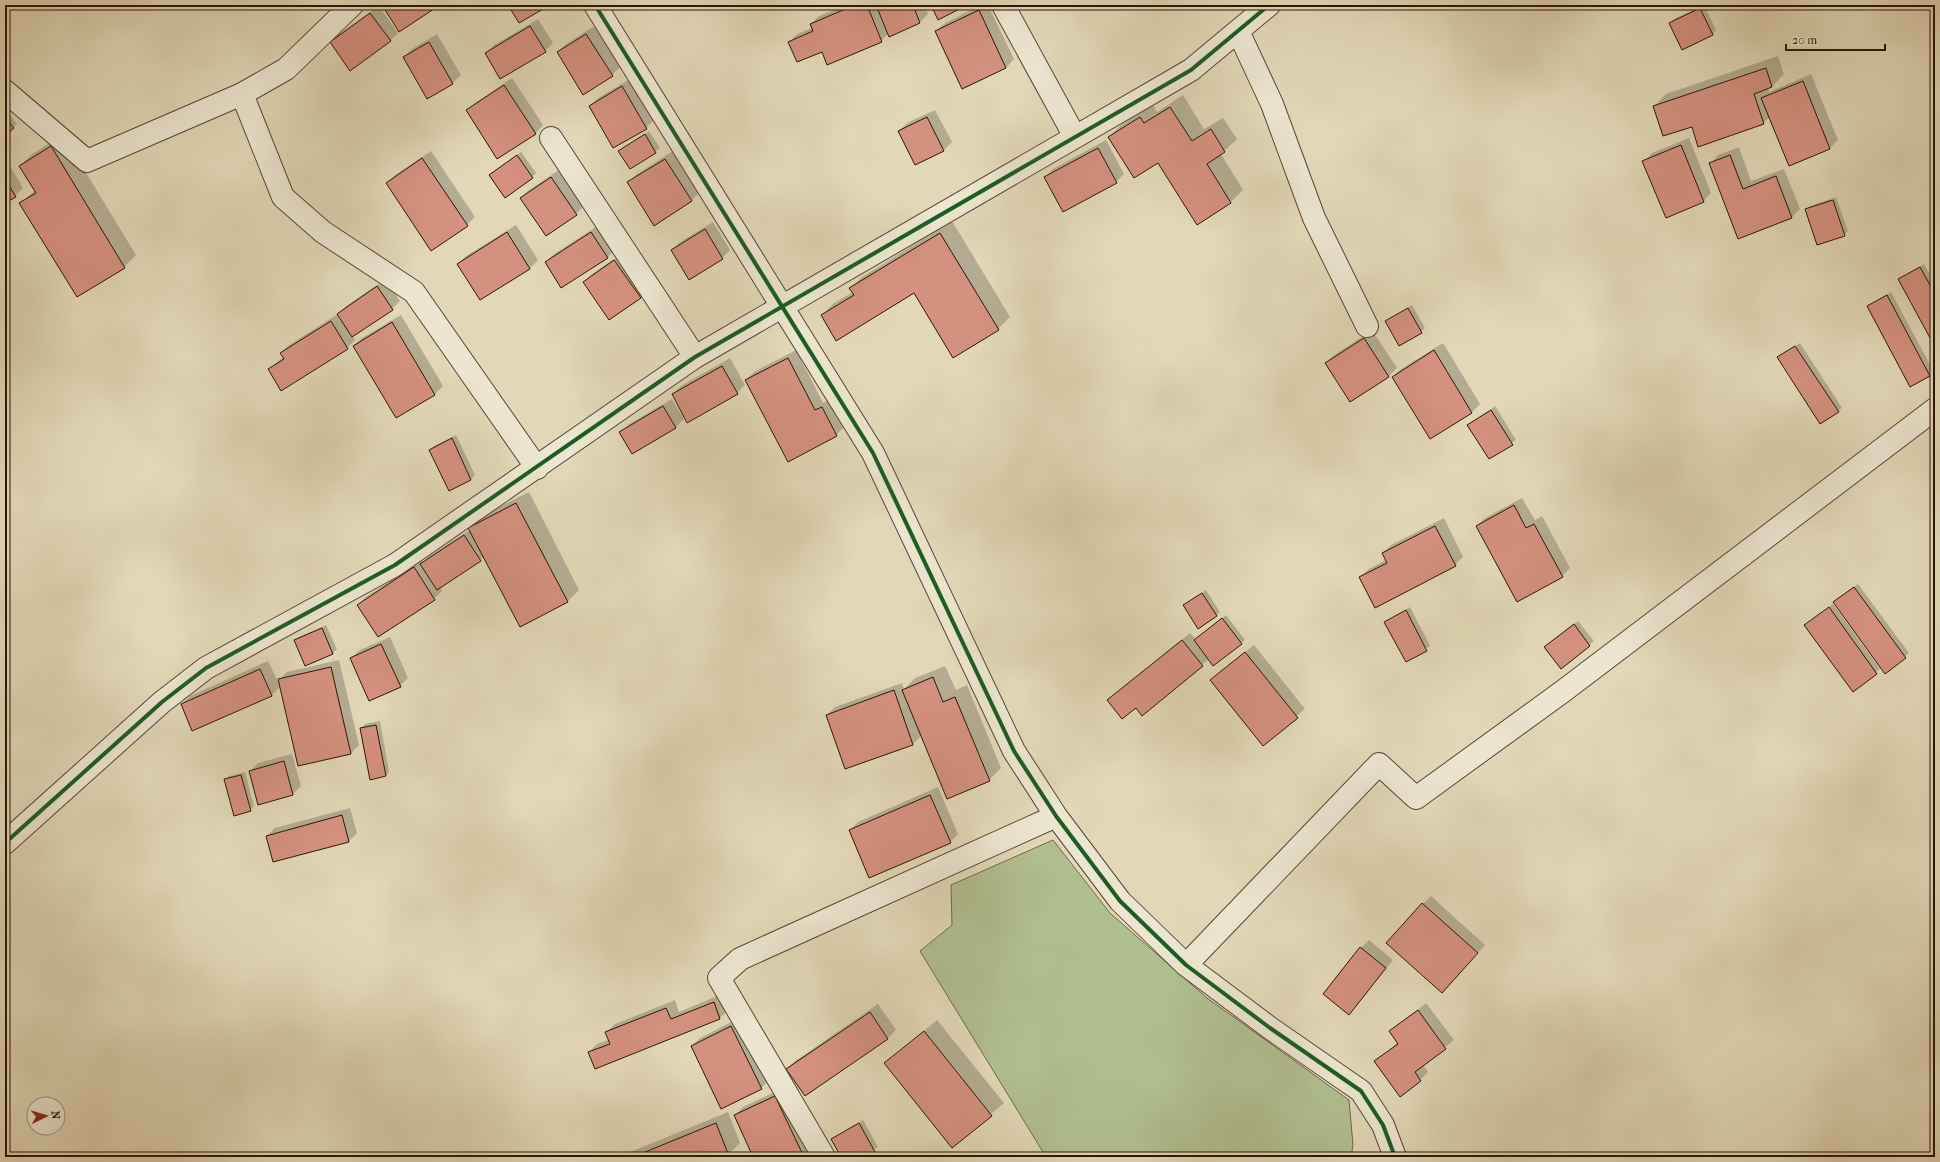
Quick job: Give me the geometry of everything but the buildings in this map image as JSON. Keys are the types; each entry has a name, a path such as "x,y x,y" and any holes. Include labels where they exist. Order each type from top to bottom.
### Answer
{"street":[{"path":"5,92 87,161 242,94 286,69 352,5"},
{"path":"595,5 873,453 1014,751 1056,816 1120,901 1186,965 1270,1028 1361,1091 1383,1125 1395,1157"},
{"path":"1003,5 1075,137"},
{"path":"5,843 162,702 206,668 395,565 695,357 1191,70 1269,5"},
{"path":"1238,31 1272,104 1314,218 1367,326"},
{"path":"242,94 282,197 323,232 414,292 537,468"},
{"path":"551,138 695,357"},
{"path":"1186,965 1379,764 1416,798 1562,692 1935,408"},
{"path":"824,1157 719,978 740,959 1056,816"}],"green space":[{"path":"1053,840 1110,913 1207,998 1349,1100 1353,1145 1351,1157 1046,1157 920,951 952,925 951,885"}],"cycle path":[{"path":"595,5 873,453 1014,751 1056,816 1120,901 1186,965 1270,1028 1361,1091 1383,1125 1395,1157"},
{"path":"5,843 162,702 206,668 395,565 695,357 1191,70 1269,5"}]}
